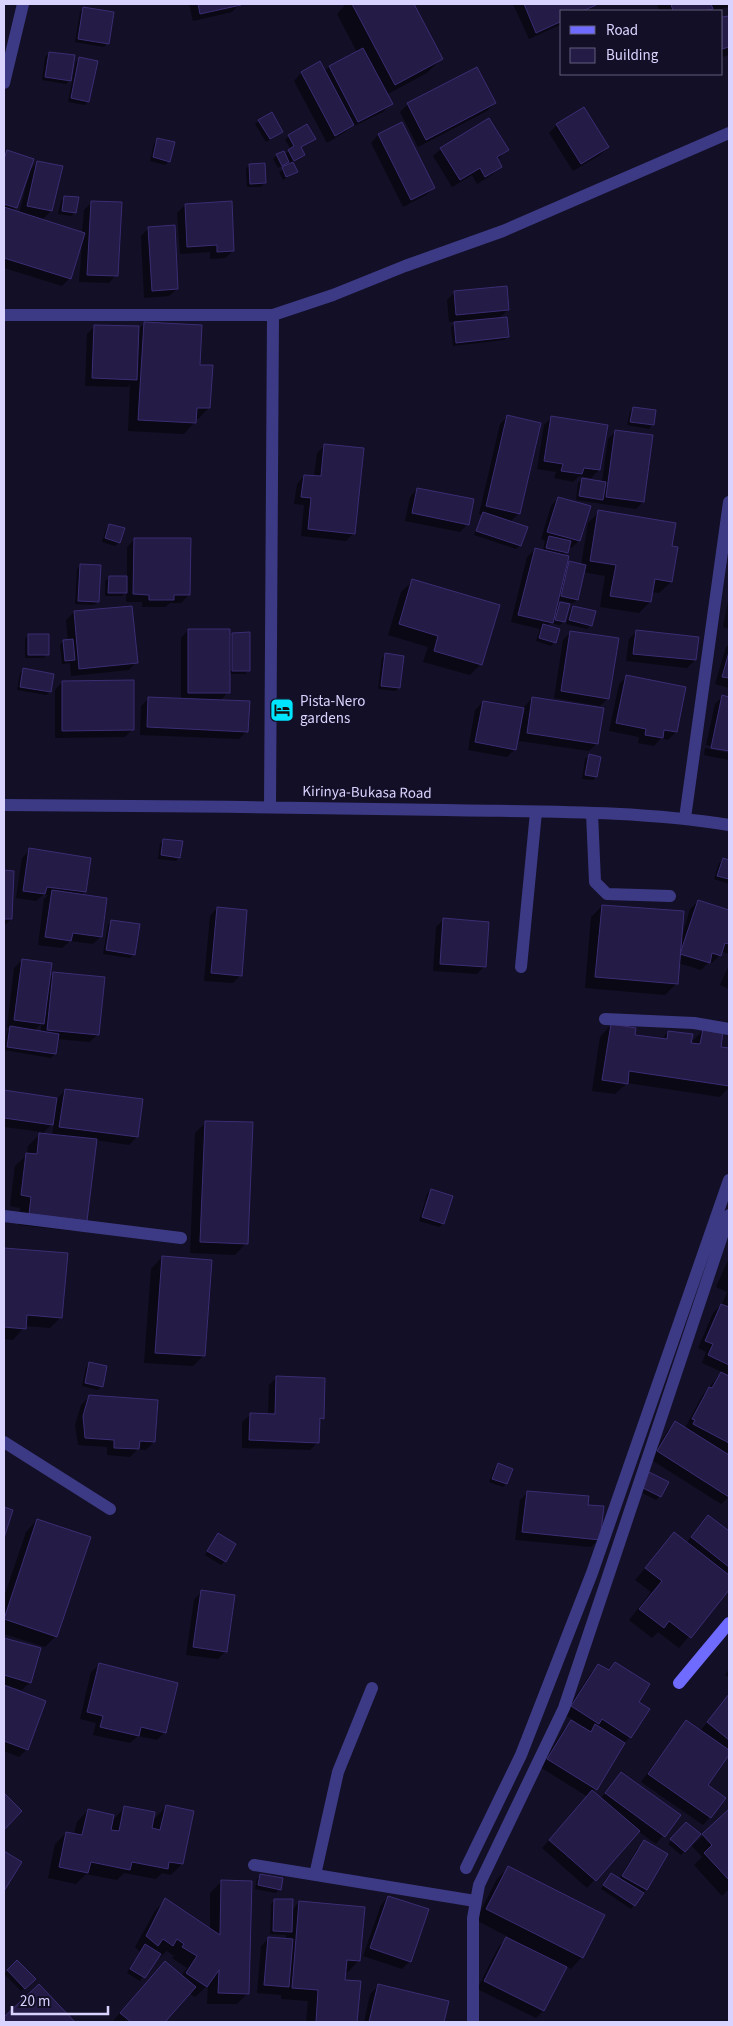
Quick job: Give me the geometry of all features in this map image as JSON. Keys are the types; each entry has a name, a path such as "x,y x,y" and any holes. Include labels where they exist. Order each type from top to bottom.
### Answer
{"street":[{"path":"4,84 23,4"},
{"path":"4,316 273,315 333,295 405,266 503,231 729,133"},
{"path":"270,807 273,315"},
{"path":"685,818 726,552 729,502"},
{"name":"Kirinya-Bukasa Road","path":"4,805 270,807 592,813 685,818 729,825"},
{"path":"521,966 536,812"},
{"path":"592,813 595,882 607,894 670,896"},
{"path":"605,1019 694,1023 729,1028"},
{"path":"466,1868 521,1754 592,1573 729,1180"},
{"path":"473,2022 475,1902 479,1884 564,1708 729,1215"},
{"path":"4,1216 181,1238"},
{"path":"4,1442 110,1508"},
{"path":"679,1683 729,1623"},
{"path":"315,1875 338,1772 372,1688"},
{"path":"254,1865 475,1902"}],"building":[{"path":"198,4 241,4 241,5 200,14"},
{"path":"352,4 414,4 443,59 395,85"},
{"path":"524,4 596,5 585,10 560,10 560,22 536,33"},
{"path":"671,4 711,4 713,9 708,10 673,10"},
{"path":"83,7 114,12 109,44 78,39"},
{"path":"729,16 729,47 723,49 723,17"},
{"path":"363,48 393,104 358,122 329,66"},
{"path":"49,52 75,55 71,81 45,77"},
{"path":"79,57 98,61 89,102 71,98"},
{"path":"320,61 354,125 335,136 301,72"},
{"path":"477,67 496,103 426,140 407,103"},
{"path":"584,107 609,147 581,164 556,124"},
{"path":"272,112 283,132 270,139 258,120"},
{"path":"489,118 509,150 497,157 502,167 485,177 480,168 460,180 440,148"},
{"path":"402,122 435,188 411,200 378,134"},
{"path":"307,124 316,139 301,147 305,155 294,161 288,150 294,146 288,135"},
{"path":"157,138 175,142 170,162 153,157"},
{"path":"7,150 34,159 17,208 4,204 4,159"},
{"path":"284,151 289,162 282,166 276,154"},
{"path":"37,161 63,166 52,211 27,206"},
{"path":"293,162 298,172 286,177 282,167"},
{"path":"265,163 266,183 250,184 249,164"},
{"path":"64,196 79,197 76,213 62,211"},
{"path":"91,201 122,202 118,276 87,275"},
{"path":"232,201 234,251 217,252 217,245 187,247 185,204"},
{"path":"4,207 85,233 71,279 4,258"},
{"path":"175,225 178,289 152,291 148,227"},
{"path":"507,286 509,310 456,315 454,291"},
{"path":"507,317 509,337 456,343 454,322"},
{"path":"144,322 202,325 200,365 213,365 210,408 197,408 196,423 138,420"},
{"path":"94,325 139,326 137,380 92,378"},
{"path":"633,407 656,410 654,425 630,422"},
{"path":"507,415 541,423 520,514 486,506"},
{"path":"551,416 608,425 600,470 584,468 582,474 561,471 563,464 544,461"},
{"path":"615,430 653,435 644,502 606,497"},
{"path":"324,444 364,448 355,534 308,529 311,498 301,497 304,475 321,476"},
{"path":"582,478 606,482 603,500 579,496"},
{"path":"417,488 474,499 469,525 412,513"},
{"path":"558,497 591,506 580,541 547,532"},
{"path":"598,510 676,523 672,546 678,547 672,582 655,579 651,602 610,596 616,565 590,561"},
{"path":"483,512 528,527 521,546 476,531"},
{"path":"109,524 125,528 120,543 105,538"},
{"path":"549,536 571,541 568,553 546,548"},
{"path":"134,538 191,538 190,595 174,595 174,600 149,600 149,595 133,594"},
{"path":"535,548 569,556 553,623 518,615"},
{"path":"569,561 586,565 578,600 561,596"},
{"path":"80,564 101,565 99,602 78,601"},
{"path":"109,576 127,576 127,593 108,593"},
{"path":"412,579 500,605 482,665 434,651 438,636 399,624"},
{"path":"560,602 570,604 565,622 555,620"},
{"path":"132,606 138,663 79,669 74,611"},
{"path":"573,606 596,611 592,626 569,620"},
{"path":"543,624 560,629 556,643 539,638"},
{"path":"188,629 230,629 230,693 188,693"},
{"path":"636,630 699,637 696,660 633,654"},
{"path":"570,631 619,638 609,699 561,691"},
{"path":"250,632 250,671 232,671 232,633"},
{"path":"28,634 49,634 49,655 28,655"},
{"path":"73,639 75,660 65,661 63,640"},
{"path":"729,652 729,678 722,677"},
{"path":"385,653 404,656 400,688 381,686"},
{"path":"23,668 54,674 51,692 20,687"},
{"path":"626,675 686,687 677,732 664,730 663,738 645,735 646,729 616,723"},
{"path":"134,680 134,730 62,731 62,681"},
{"path":"722,695 729,697 729,751 711,748"},
{"path":"148,697 250,701 248,732 147,727"},
{"path":"532,697 604,708 598,744 527,733"},
{"path":"483,701 524,708 516,750 475,742"},
{"path":"589,754 601,757 597,777 585,775"},
{"path":"163,839 183,841 180,858 161,855"},
{"path":"29,848 91,858 86,892 47,887 45,894 23,891"},
{"path":"723,858 729,860 729,879 717,876"},
{"path":"4,870 14,871 12,919 4,919"},
{"path":"52,890 107,898 102,937 73,933 71,941 45,937"},
{"path":"698,900 729,910 729,944 725,943 721,956 712,953 710,963 680,954"},
{"path":"602,905 684,911 678,984 595,977"},
{"path":"217,907 247,910 242,976 211,973"},
{"path":"443,918 489,922 486,967 440,964"},
{"path":"111,920 140,924 135,955 106,950"},
{"path":"22,959 52,963 44,1024 14,1020"},
{"path":"53,972 105,977 99,1035 47,1030"},
{"path":"611,1024 636,1028 635,1035 667,1039 668,1031 693,1034 691,1043 700,1044 703,1029 723,1032 721,1047 729,1048 729,1086 629,1071 628,1084 602,1080"},
{"path":"10,1026 59,1034 56,1054 7,1047"},
{"path":"65,1089 143,1099 138,1137 59,1127"},
{"path":"4,1090 57,1098 53,1125 4,1118"},
{"path":"205,1121 253,1122 248,1244 200,1242"},
{"path":"39,1133 97,1139 87,1221 29,1214 31,1197 21,1195 26,1153 37,1154"},
{"path":"431,1189 453,1196 444,1224 422,1217"},
{"path":"4,1248 68,1253 62,1318 27,1315 26,1329 4,1327"},
{"path":"162,1256 212,1260 205,1356 155,1353"},
{"path":"721,1304 729,1307 729,1365 708,1355 713,1344 705,1341"},
{"path":"89,1362 107,1366 103,1387 85,1383"},
{"path":"721,1372 729,1376 729,1443 693,1424 695,1420 692,1419 709,1387 712,1388"},
{"path":"276,1376 325,1378 324,1419 320,1418 319,1443 249,1440 250,1413 275,1414"},
{"path":"89,1395 158,1400 155,1442 140,1441 139,1449 114,1448 114,1440 85,1438 83,1416"},
{"path":"675,1421 729,1455 729,1497 657,1451"},
{"path":"498,1463 513,1469 507,1484 492,1479"},
{"path":"647,1471 669,1482 661,1497 639,1486"},
{"path":"527,1491 589,1496 588,1505 604,1506 600,1540 522,1532"},
{"path":"4,1507 13,1510 4,1538"},
{"path":"708,1515 729,1531 729,1567 691,1537"},
{"path":"37,1519 91,1537 57,1637 4,1619"},
{"path":"674,1532 729,1575 729,1590 691,1638 669,1621 664,1628 639,1609 662,1581 645,1568"},
{"path":"218,1533 236,1544 226,1562 207,1551"},
{"path":"201,1590 235,1595 227,1652 193,1647"},
{"path":"4,1638 41,1648 31,1683 4,1675"},
{"path":"615,1662 650,1684 639,1702 650,1709 631,1738 602,1719 599,1724 571,1706 598,1664 609,1670"},
{"path":"99,1663 178,1683 166,1733 141,1727 139,1736 100,1727 103,1716 87,1712"},
{"path":"4,1685 46,1701 28,1750 4,1741"},
{"path":"729,1694 729,1740 707,1722"},
{"path":"571,1720 591,1732 595,1724 625,1743 597,1790 547,1759"},
{"path":"686,1720 729,1750 729,1755 708,1785 726,1798 711,1818 648,1774"},
{"path":"621,1772 681,1815 665,1837 605,1793"},
{"path":"592,1790 640,1831 596,1881 549,1840"},
{"path":"4,1793 22,1811 4,1830"},
{"path":"166,1805 194,1811 183,1864 169,1862 168,1869 132,1862 130,1870 91,1862 88,1873 59,1867 66,1832 82,1835 88,1809 114,1815 111,1830 119,1831 124,1806 155,1812 152,1828 160,1830"},
{"path":"729,1809 729,1880 704,1853 712,1845 702,1834"},
{"path":"686,1822 701,1834 685,1852 670,1839"},
{"path":"644,1840 668,1854 647,1890 622,1876"},
{"path":"4,1851 22,1862 4,1891"},
{"path":"508,1866 605,1915 583,1958 486,1909"},
{"path":"611,1873 644,1893 635,1906 603,1885"},
{"path":"260,1874 283,1878 281,1890 258,1885"},
{"path":"221,1880 252,1881 249,1994 218,1993 219,1970 207,1987 186,1973 197,1956 182,1947 184,1944 177,1939 173,1946 163,1939 158,1946 146,1936 165,1898 220,1935"},
{"path":"388,1896 429,1909 411,1962 370,1948"},
{"path":"274,1899 293,1899 292,1932 273,1931"},
{"path":"299,1901 365,1907 360,1961 347,1960 345,1980 361,1981 357,2022 316,2022 318,1990 292,1988"},
{"path":"268,1937 293,1939 289,1987 264,1985"},
{"path":"506,1937 567,1967 544,2011 484,1981"},
{"path":"145,1944 161,1954 145,1978 130,1969"},
{"path":"17,1960 36,1979 25,1989 7,1970"},
{"path":"165,1961 196,1987 165,2022 131,2022 120,2013"},
{"path":"39,1984 75,2022 4,2022 4,2017"},
{"path":"378,1984 449,2001 444,2022 369,2022"}],"place":[{"name":"Pista-Nero gardens","path":"282,710"}]}
